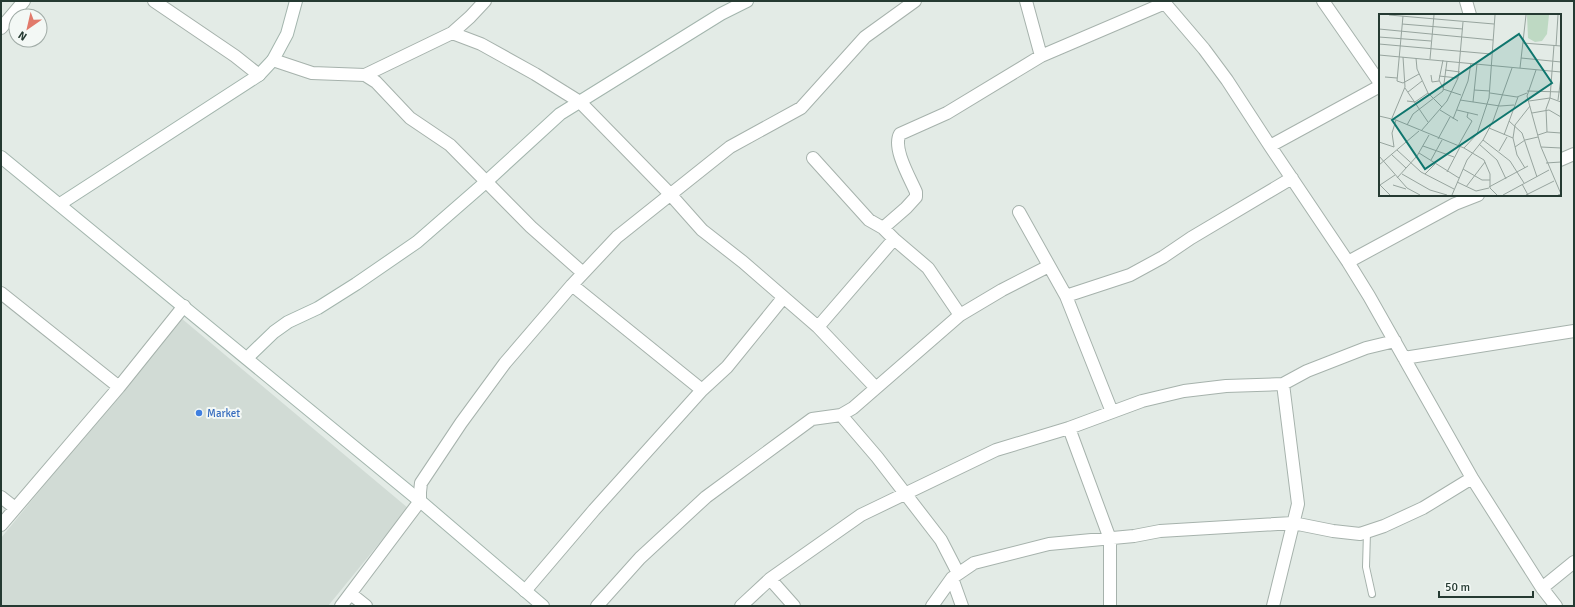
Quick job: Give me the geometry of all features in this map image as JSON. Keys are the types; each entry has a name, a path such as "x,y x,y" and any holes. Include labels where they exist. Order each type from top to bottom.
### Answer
{"street":[{"path":"1,28 24,1"},
{"path":"154,1 235,56 259,75"},
{"path":"60,204 259,75 273,60 287,34 296,1"},
{"path":"365,75 452,32 470,17 485,1"},
{"path":"246,358 274,332 288,322 318,308 417,242 487,181 560,114 721,14 747,1"},
{"path":"340,606 351,594 420,502 421,483 461,423 505,363 572,285 617,237 730,147 801,108 865,37 915,1"},
{"path":"1026,1 1041,56"},
{"path":"1323,1 1379,84"},
{"path":"1466,1 1470,14"},
{"path":"883,228 916,197 916,192 900,153 898,142 900,134 947,113 1041,56 1164,2 1204,49 1227,80 1348,262 1472,478 1542,588 1556,606"},
{"path":"452,32 481,44 580,102 670,194 702,230 743,262 818,327 876,388"},
{"path":"273,60 312,72 365,75 376,82 410,118 450,145 531,227 583,273"},
{"path":"1270,146 1379,86"},
{"path":"1561,160 1574,154"},
{"path":"1,157 184,306 543,606"},
{"path":"813,158 869,220 883,228 928,268 960,315"},
{"path":"1066,296 1130,275 1163,258 1191,238 1292,178"},
{"path":"1348,262 1452,200 1473,196"},
{"path":"1018,212 1066,296 1112,412"},
{"path":"818,327 894,239"},
{"path":"597,606 640,558 706,497 812,419 842,415 853,408 960,315 1002,290 1049,266"},
{"path":"572,285 702,390"},
{"path":"1,293 119,388"},
{"path":"525,591 594,510 702,390 727,366 783,298"},
{"path":"1,525 14,508 119,388 184,306"},
{"path":"1404,358 1574,331"},
{"path":"742,606 770,579 860,515 906,495 996,450 1068,428 1142,401 1184,391 1226,386 1283,384 1307,371 1366,348 1394,341"},
{"path":"1273,606 1298,504 1283,384"},
{"path":"842,415 877,457 941,540 955,575 962,606"},
{"path":"1068,428 1110,539 1110,606"},
{"path":"932,606 955,575 974,563 1049,544 1110,539 1160,531 1293,523 1350,534 1360,534 1423,508 1472,478"},
{"path":"1,498 14,508"},
{"path":"1542,588 1574,562"},
{"path":"770,579 794,606"},
{"path":"351,594 366,606"}],"lane":[{"path":"1367,532 1366,567 1372,594"}],"shaded area":[{"name":"Market","path":"181,318 408,508 328,606 1,606 1,538"}],"place":[{"name":"Market","path":"199,413"}]}
